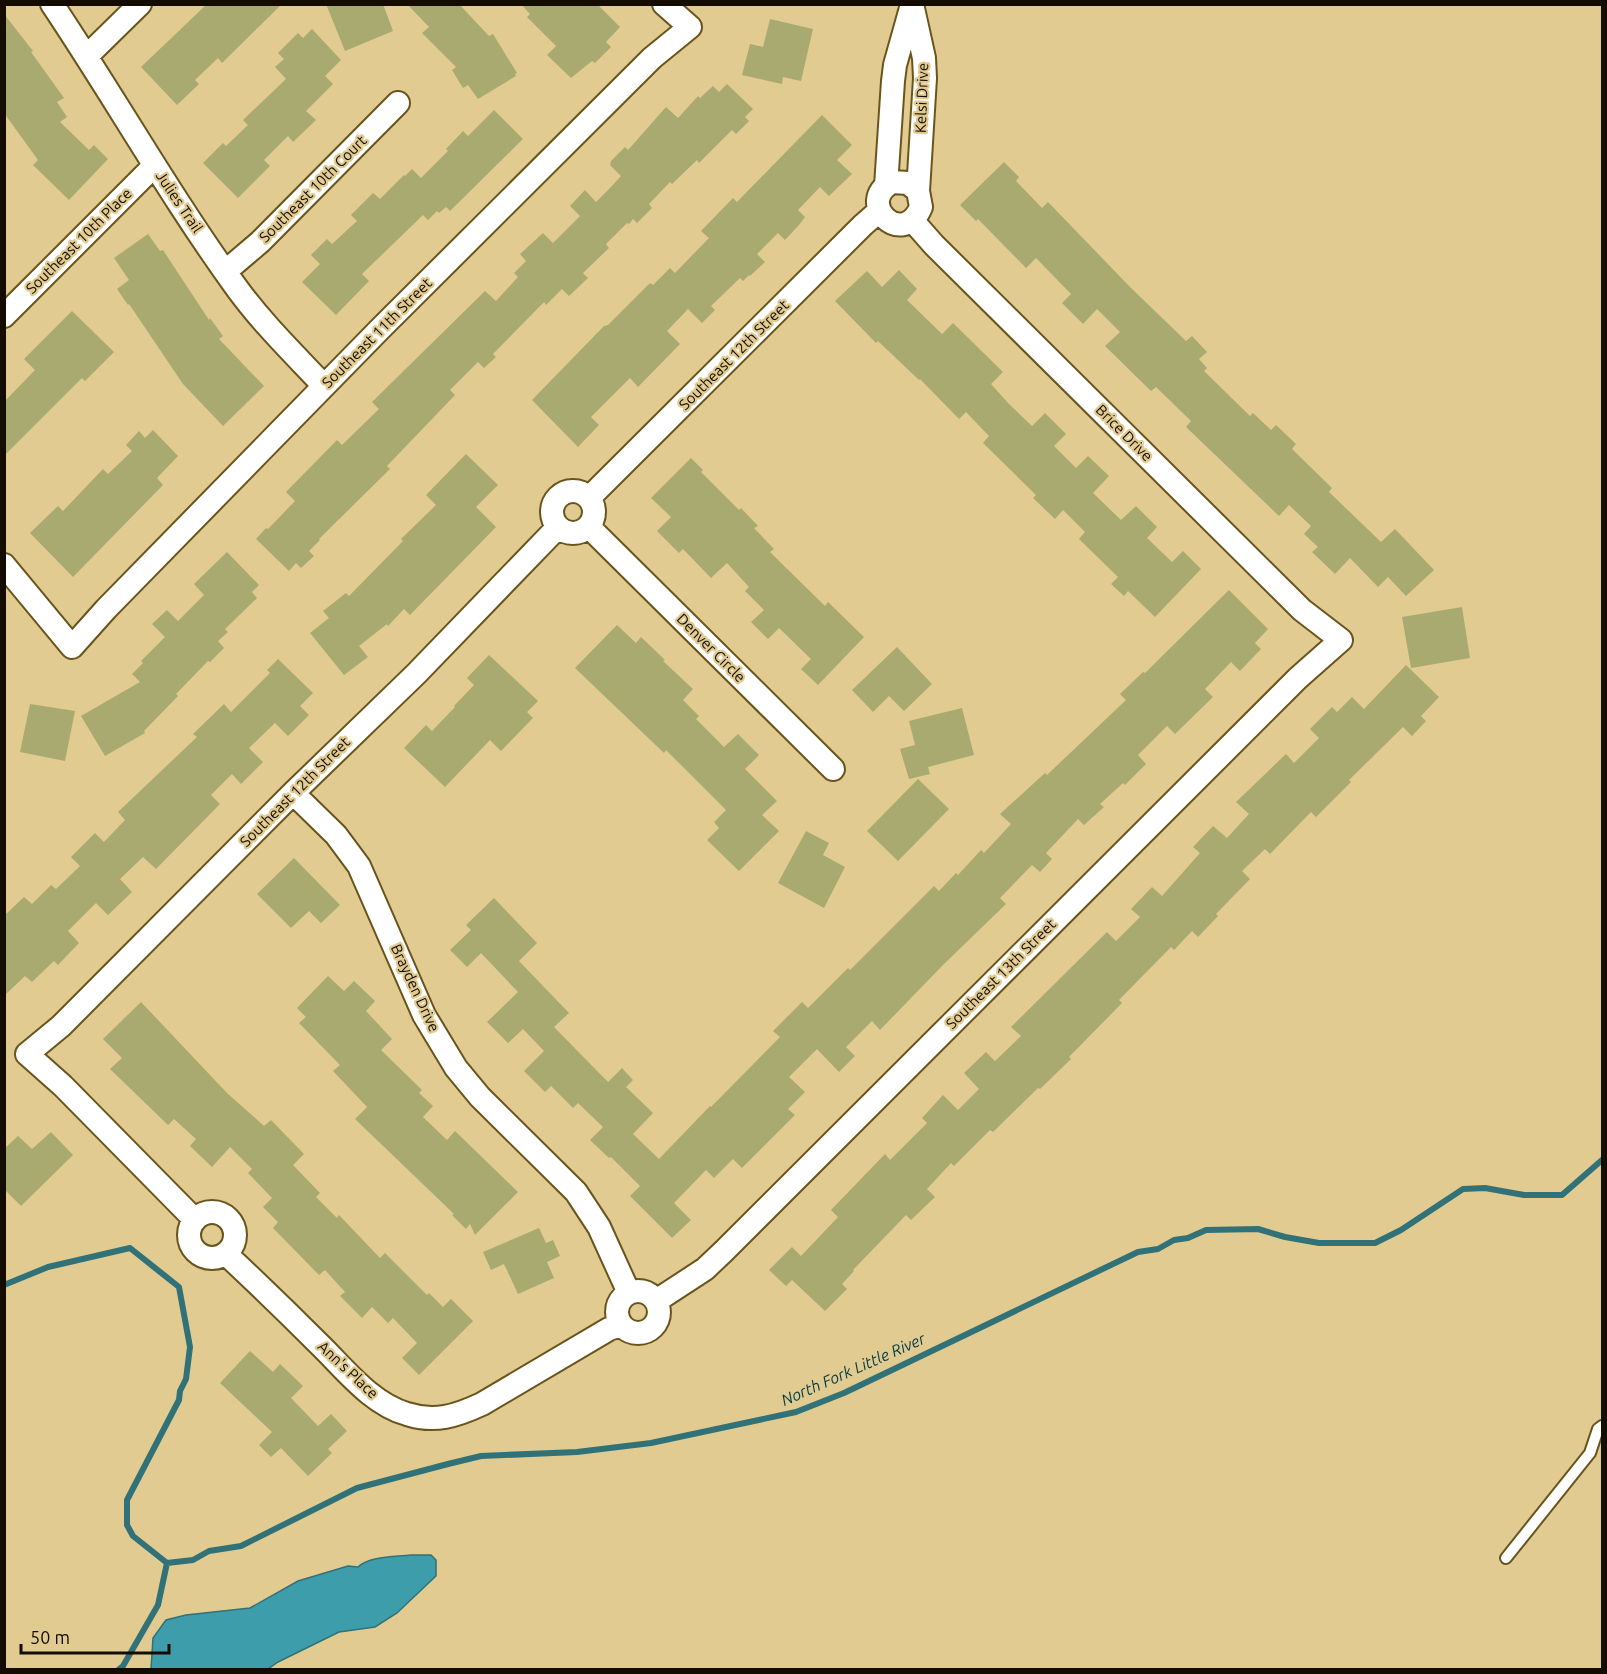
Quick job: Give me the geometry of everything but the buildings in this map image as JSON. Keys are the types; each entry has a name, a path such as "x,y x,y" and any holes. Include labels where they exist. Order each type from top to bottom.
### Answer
{"street":[{"name":"Julies Trail","path":"52,4 87,56 154,166 226,272 272,332 324,386"},
{"path":"87,56 140,4"},
{"name":"Southeast 11th Street","path":"4,565 72,647 106,609 324,386 652,58 690,27 663,4"},
{"name":"Kelsi Drive","path":"886,186 895,65 912,6"},
{"name":"Kelsi Drive","path":"912,6 924,58 925,78 918,191"},
{"name":"Southeast 10th Court","path":"226,272 260,243 398,103"},
{"name":"Southeast 10th Place","path":"4,316 154,166"},
{"path":"899,181 908,183 918,191 921,207 912,220 894,224 884,218 879,211 878,199 886,186 899,181"},
{"name":"Southeast 12th Street","path":"589,498 879,211"},
{"name":"Brice Drive","path":"912,220 934,245 1302,610 1341,640"},
{"path":"568,492 577,492 589,498 594,510 589,527 577,533 570,533 558,527 553,517 553,510 561,496 568,492"},
{"name":"Southeast 12th Street","path":"195,1220 63,1086 27,1054 61,1026 293,793 416,674 558,527"},
{"name":"Denver Circle","path":"589,527 833,769"},
{"name":"Southeast 13th Street","path":"656,1301 705,1269 724,1251 1298,678 1341,640"},
{"name":"Brayden Drive","path":"293,793 336,835 359,866 424,1015 456,1068 480,1097 576,1192 599,1227 629,1293"},
{"path":"208,1212 220,1213 231,1222 235,1235 233,1244 226,1254 209,1258 196,1252 189,1240 189,1230 195,1220 208,1212"},
{"name":"Ann's Place","path":"226,1254 367,1390 394,1409 418,1417 434,1419 461,1414 609,1329 621,1325"},
{"path":"644,1292 656,1301 659,1312 657,1321 651,1329 636,1334 627,1331 621,1325 616,1311 619,1302 629,1293 644,1292"}],"lane":[{"path":"1506,1558 1590,1454 1598,1428 1602,1426"}],"water":[{"path":"431,1555 436,1560 436,1576 397,1613 375,1627 339,1632 268,1669 151,1669 153,1638 166,1620 186,1615 250,1608 298,1581 348,1566 358,1567 375,1559"}],"waterway":[{"name":"North Fork Little River","path":"167,1563 193,1560 209,1551 241,1546 357,1488 481,1456 577,1452 651,1443 796,1412 844,1393 1138,1252 1158,1249 1174,1240 1188,1238 1206,1230 1258,1229 1319,1243 1375,1243 1401,1230 1463,1189 1485,1188 1524,1195 1562,1195 1602,1160"},
{"path":"4,1285 48,1267 130,1248 179,1287 190,1347 186,1379 180,1391 179,1400 127,1500 127,1525 133,1536 167,1563"},
{"name":"North Fork Little River","path":"118,1670 123,1666 158,1605 167,1563"}]}
